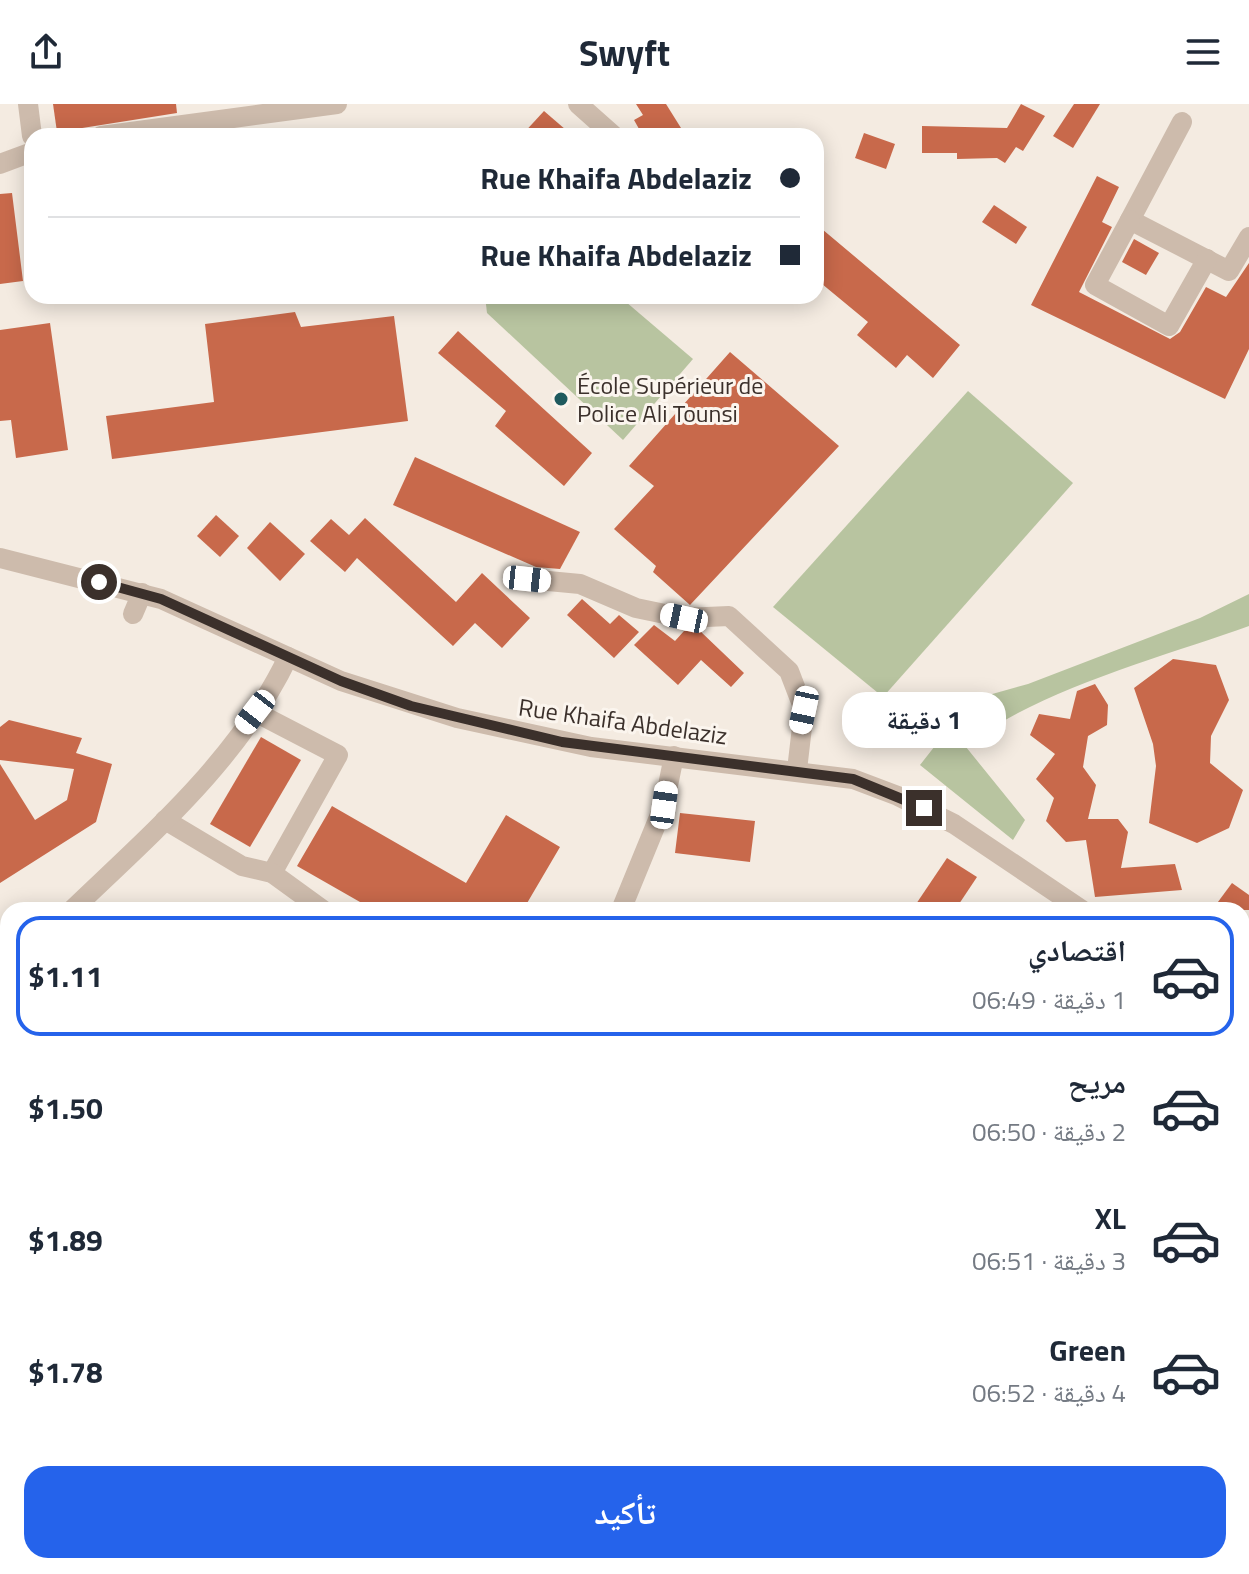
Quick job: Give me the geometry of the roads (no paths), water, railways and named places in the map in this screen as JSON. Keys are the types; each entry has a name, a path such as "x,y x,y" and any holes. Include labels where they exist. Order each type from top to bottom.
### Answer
{"street":[{"path":"28,104 31,128"},
{"path":"160,128 337,104"},
{"path":"578,104 605,128"},
{"path":"1182,122 1095,285 1169,326 1207,259"},
{"path":"0,164 24,155"},
{"path":"1130,220 1229,271 1249,237"},
{"path":"0,556 99,582"},
{"path":"0,570 99,582"},
{"path":"527,579 580,584 636,608 684,618 729,616 789,671 804,710 797,770"},
{"name":"Rue Khaifa Abdelaziz","path":"99,582 142,593 380,696 457,718 533,737 853,779 924,808 1070,902"},
{"path":"133,614 142,593"},
{"path":"80,902 191,794 255,712 288,657"},
{"path":"255,712 338,755 272,873"},
{"path":"624,902 664,805 674,756"},
{"path":"165,820 242,866 272,873 312,902"}],"place":[{"name":"École Supérieur de Police Ali Tounsi","path":"561,399"}]}
